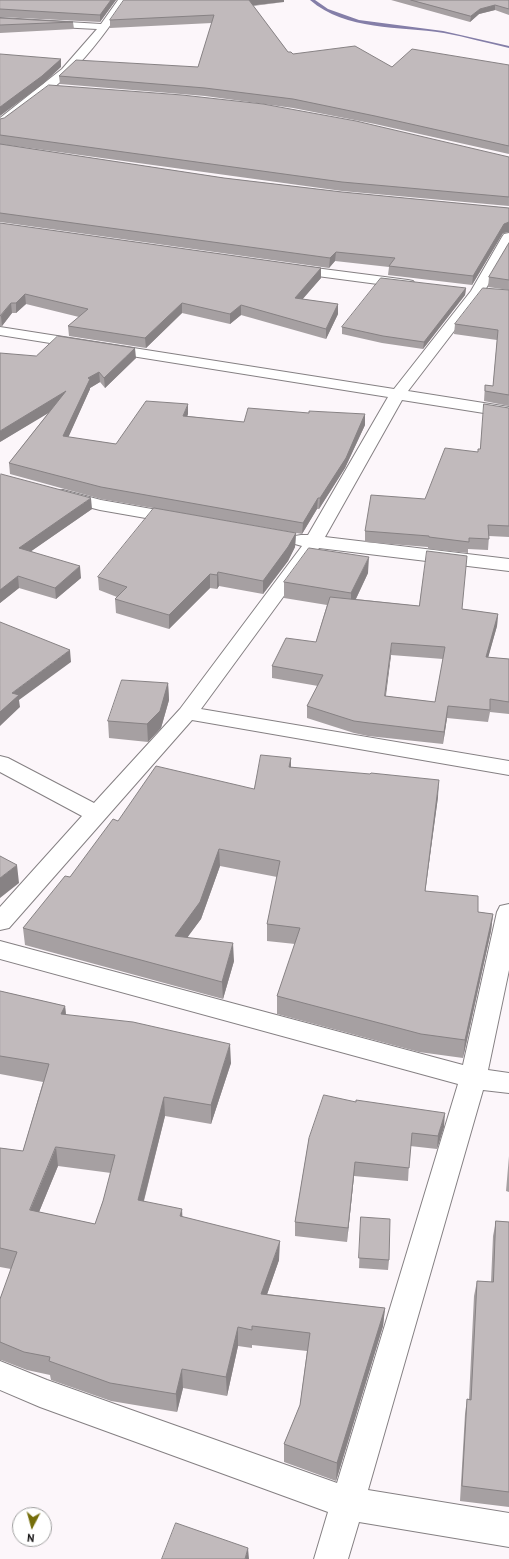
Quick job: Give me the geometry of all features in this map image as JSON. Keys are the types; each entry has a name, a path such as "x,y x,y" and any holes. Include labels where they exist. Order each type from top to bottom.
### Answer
{"street":[{"path":"0,124 46,88 73,64 104,27 123,0"},
{"path":"0,21 104,27"},
{"path":"58,62 73,64"},
{"path":"46,88 61,89"},
{"path":"0,922 187,713 313,543 397,395 483,293 509,237"},
{"path":"277,267 423,286"},
{"path":"462,290 483,293"},
{"path":"0,331 509,412"},
{"path":"46,490 100,505 199,522"},
{"path":"283,537 313,543 509,565"},
{"path":"187,713 509,768"},
{"path":"0,763 98,814"},
{"path":"332,1559 347,1503 473,1078 509,912"},
{"path":"0,950 473,1078 509,1083"},
{"path":"0,1375 40,1392 347,1503 509,1530"}],"building":[{"path":"0,0 111,0 100,15 0,9"},
{"path":"124,0 249,0 288,52 293,54 355,46 392,67 412,49 509,65 509,146 293,99 205,88 59,76 76,60 198,67 214,15 110,20"},
{"path":"411,0 509,0 509,9 495,5 480,9 471,16"},
{"path":"0,18 73,22 0,25"},
{"path":"0,54 61,59 42,76 0,107"},
{"path":"49,85 182,95 263,104 356,121 509,157 509,197 342,182 0,135 0,119 4,118"},
{"path":"0,144 224,178 342,192 509,208 509,222 504,224 473,276 389,266 395,258 336,252 330,258 0,213"},
{"path":"0,223 321,268 295,298 338,304 326,329 241,305 230,314 182,303 145,338 68,326 88,309 25,294 16,303 11,303 0,316"},
{"path":"509,243 509,280 489,277"},
{"path":"381,278 466,288 424,342 383,336 342,327"},
{"path":"483,288 509,290 509,395 485,391 485,385 493,386 498,330 455,324"},
{"path":"58,336 135,348 104,378 99,372 88,378 90,379 63,436 116,444 146,401 188,404 183,416 244,422 248,408 309,413 309,411 365,414 346,458 320,498 318,498 303,523 101,487 9,463 66,391 0,431 0,353 36,356"},
{"path":"484,404 509,408 509,526 488,525 489,539 469,538 469,542 429,536 365,531 371,495 425,499 445,448 478,452 478,449 480,449"},
{"path":"1,474 91,498 19,548 80,566 55,588 18,576 0,590"},
{"path":"154,508 296,533 288,547 263,581 218,572 217,575 210,574 169,615 115,599 127,587 98,577"},
{"path":"309,548 369,557 351,593 284,582"},
{"path":"427,551 467,556 462,609 498,614 486,657 509,659 509,702 490,699 490,710 448,706 444,732 354,721 307,706 323,675 272,666 286,638 316,642 330,597 419,606","holes":["392,643 445,647 435,702 385,696"]},
{"path":"0,622 70,650 12,693 19,695 0,712"},
{"path":"122,680 168,683 160,711 147,724 108,721"},
{"path":"261,755 291,758 289,767 439,780 425,891 478,896 478,912 493,914 465,1040 421,1034 277,996 300,928 267,924 280,861 219,849 200,902 175,936 233,943 222,982 23,928 65,876 70,877 113,819 118,821 156,766 254,789"},
{"path":"0,856 17,865 0,878"},
{"path":"0,991 65,1006 61,1014 133,1022 230,1044 211,1105 164,1097 138,1200 182,1209 180,1216 280,1241 261,1294 385,1308 337,1463 284,1444 300,1405 310,1333 252,1326 252,1330 238,1327 226,1377 182,1369 176,1394 110,1383 49,1361 50,1357 24,1352 0,1342 0,1299 17,1252 0,1248 0,1148 23,1151 49,1064 0,1056","holes":["56,1147 115,1155 103,1201 95,1224 30,1210"]},
{"path":"324,1095 356,1102 356,1100 445,1113 438,1136 412,1133 409,1168 355,1162 348,1228 295,1222 309,1138"},
{"path":"361,1217 390,1219 389,1260 359,1258"},
{"path":"496,1221 509,1222 509,1492 462,1486 467,1399 471,1400 477,1281 493,1282"},
{"path":"176,1523 248,1548 245,1559 162,1559"}],"waterway":[{"path":"312,0 327,10 343,17 375,25 443,32 509,47"}]}
